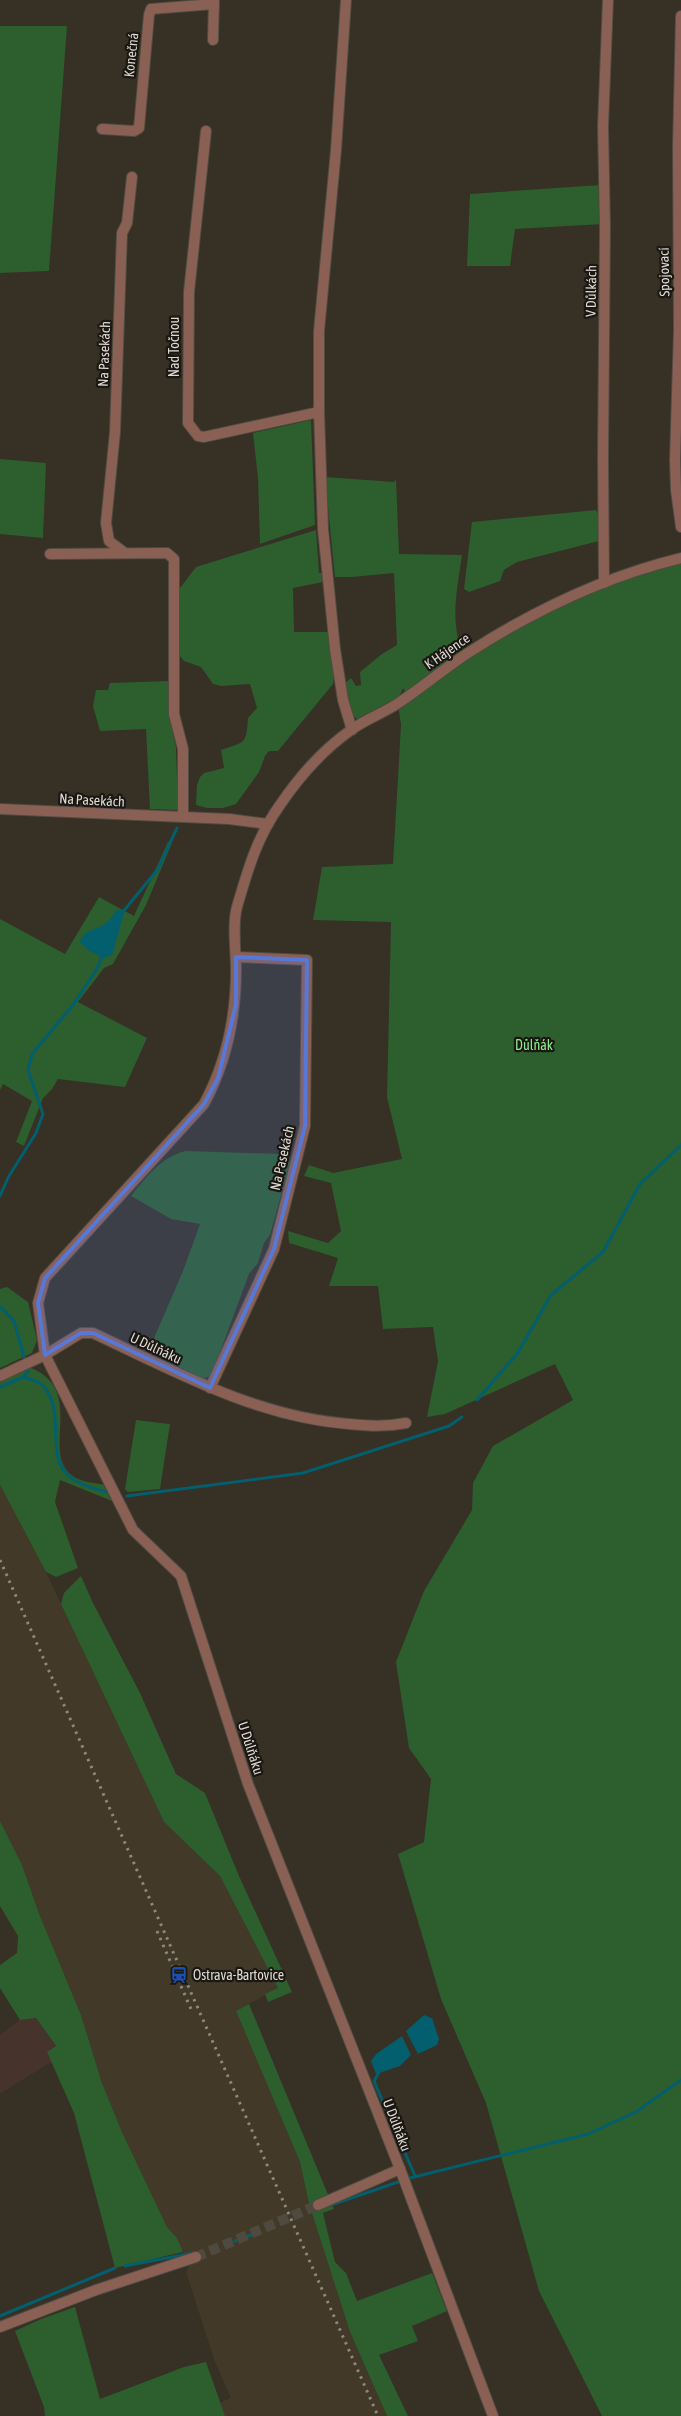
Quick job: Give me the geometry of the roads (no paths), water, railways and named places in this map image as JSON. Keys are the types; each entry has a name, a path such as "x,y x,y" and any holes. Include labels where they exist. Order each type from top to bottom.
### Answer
{"street":[{"path":"346,0 336,150 319,331 319,412 322,511 335,649 343,700 352,730"},
{"name":"V Důlkách","path":"604,583 605,228 603,126 608,0"},
{"name":"Konečná","path":"102,129 134,131 139,128 151,9 214,2 213,40"},
{"name":"Spojovací","path":"681,16 678,165 679,330 676,426 676,490 681,528"},
{"name":"Nad Točnou","path":"206,132 189,292 188,423 198,436 204,437 319,412"},
{"name":"Na Pasekách","path":"92,554 103,543 106,534 115,432 122,233 127,223 132,177"},
{"path":"106,534 114,546 125,553"},
{"path":"50,554 167,553 174,559 176,565 174,714 183,749 184,817"},
{"name":"K Hájence","path":"268,824 280,804 313,765 352,730 398,704 468,652 508,628 604,583 681,558"},
{"name":"Na Pasekách","path":"0,810 229,819 268,824"},
{"path":"45,1355 38,1303 45,1278 204,1104 218,1078 236,1004 236,910 257,842 268,824"},
{"name":"Na Pasekách","path":"210,1388 274,1249 305,1126 307,960 236,958"},
{"name":"U Důlňáku","path":"0,1376 45,1355 81,1333 93,1333 210,1388 264,1409 326,1422 385,1427 406,1423"},
{"name":"U Důlňáku","path":"45,1355 133,1530 181,1576 248,1784 400,2169 493,2416"},
{"name":"U Důlňáku","path":"318,2205 400,2169"},
{"path":"0,2327 96,2290 196,2257"}],"water":[{"path":"119,909 123,910 124,913 112,955 103,958 88,950 80,942 85,934 110,920"},
{"path":"424,2015 432,2018 439,2039 437,2045 418,2054 406,2031"},
{"path":"402,2036 411,2055 400,2066 376,2074 371,2061 376,2054"}],"waterway":[{"path":"122,913 158,869 177,828"},
{"path":"0,1196 9,1176 36,1133 43,1114 28,1070 32,1054 73,1005 98,967 103,954"},
{"path":"477,1400 517,1354 551,1295 603,1252 640,1184 681,1145"},
{"path":"0,1306 14,1321 28,1371 24,1377"},
{"path":"0,1387 24,1377 42,1385 49,1395 53,1406 56,1444 61,1466 68,1475 78,1482 88,1487 111,1493"},
{"path":"127,1496 303,1473 449,1426 462,1417"},
{"path":"379,2072 374,2081 415,2176"},
{"path":"410,2178 588,2134 636,2112 681,2080"},
{"path":"331,2205 401,2181"},
{"path":"311,2211 320,2208"},
{"path":"235,2241 251,2235"},
{"path":"125,2266 193,2253"},
{"path":"0,2316 115,2268"}],"tunnel":[{"path":"196,2257 318,2205"}],"railway":[{"path":"0,1560 378,2416"},
{"path":"157,1931 191,2009"}],"place":[{"name":"Ostrava-Bartovice","path":"179,1975"}],"park label":[{"name":"Důlňák","path":"534,1045"}]}
